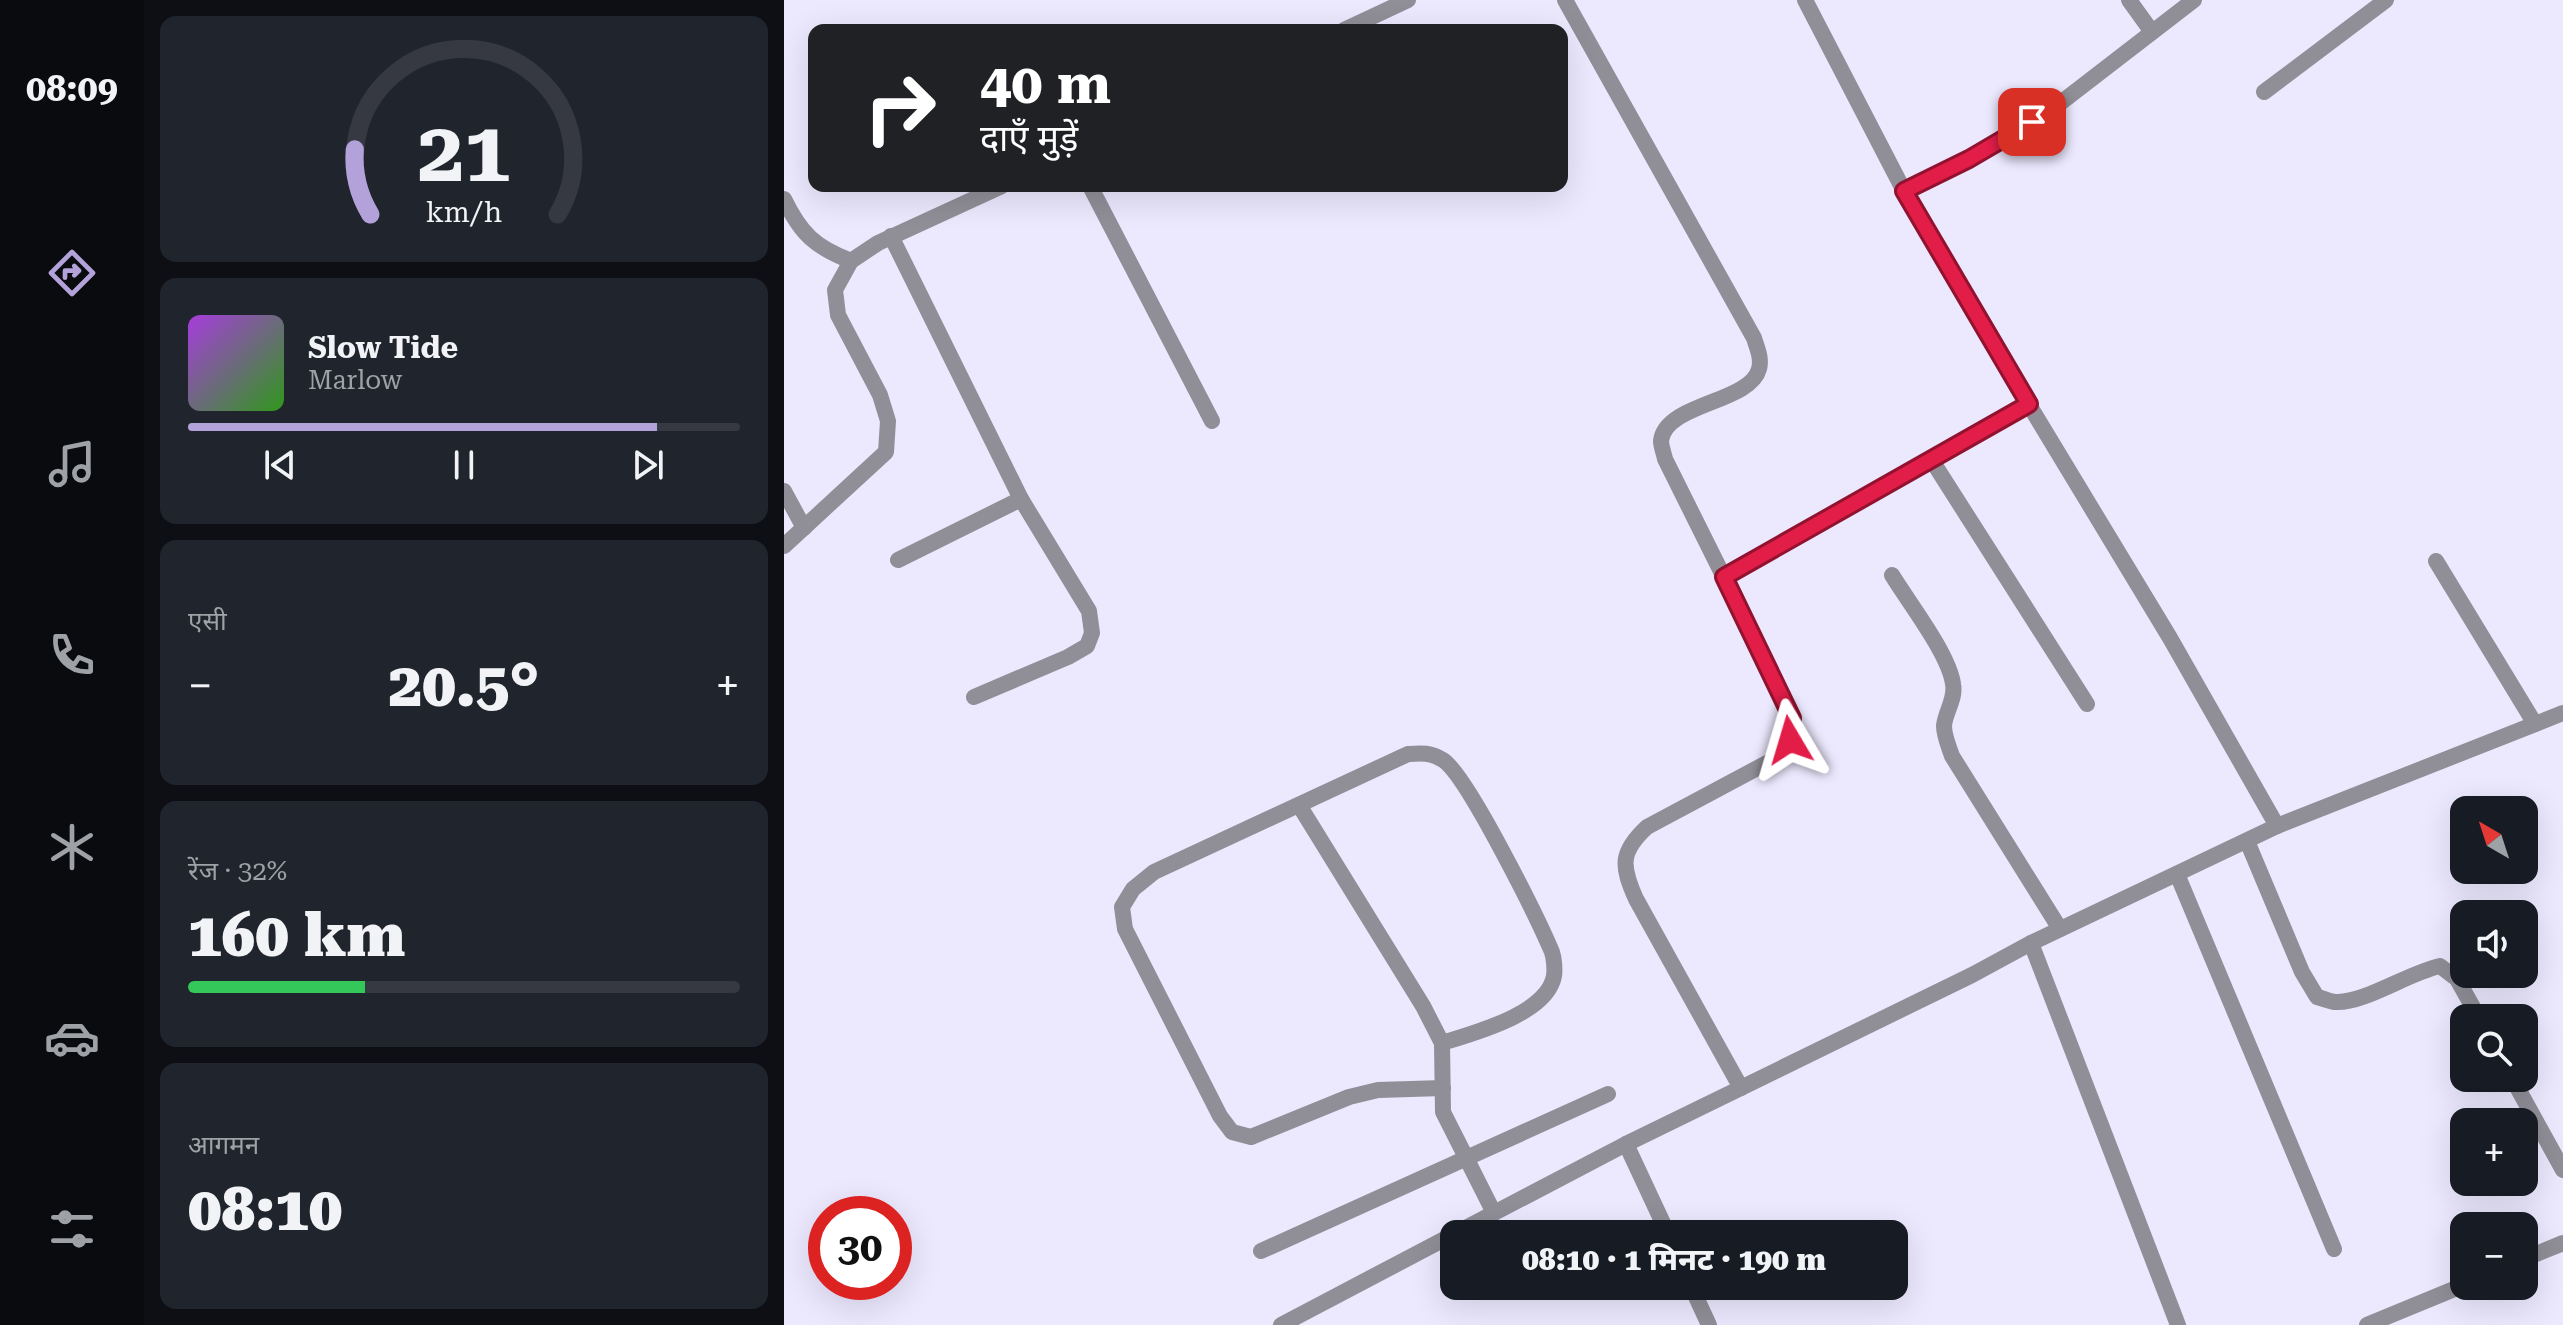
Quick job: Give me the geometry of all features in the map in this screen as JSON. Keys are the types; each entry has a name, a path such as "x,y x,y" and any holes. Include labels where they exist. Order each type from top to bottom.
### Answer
{"street":[{"path":"1357,24 1408,0"},
{"path":"1565,0 1754,338 1760,357 1759,371 1750,383 1667,426 1661,441 1665,459 1792,718 1790,740 1780,756 1647,827 1630,843 1625,859 1627,878 1636,899 1741,1088"},
{"path":"1805,0 1904,191 2170,638 2277,826"},
{"path":"2129,0 2152,32"},
{"path":"1904,191 1969,159 2050,111 2194,0"},
{"path":"2264,92 2386,0"},
{"path":"784,546 886,452 888,421 880,395 838,315 835,290 851,261 891,236 989,192"},
{"path":"1093,192 1212,421"},
{"path":"784,199 804,234 824,251 851,261"},
{"path":"891,236 1021,499 1089,611 1092,633 1087,646 974,697"},
{"path":"1724,577 2029,404"},
{"path":"1931,459 2087,704"},
{"path":"784,491 804,528"},
{"path":"898,560 1021,499"},
{"path":"2436,561 2535,724"},
{"path":"1892,575 1949,666 1954,686 1944,724 1952,756 2060,929"},
{"path":"1481,1220 1626,1144 1972,975 2031,943 2277,826 2563,713"},
{"path":"1442,1043 1482,1031 1524,1012 1554,978 1553,955 1493,836 1445,761 1426,752 1408,754 1154,872 1133,889 1122,907 1125,929 1220,1116 1232,1132 1251,1137 1349,1097 1378,1090 1443,1088"},
{"path":"1299,805 1423,1006 1442,1043 1443,1112 1494,1213"},
{"path":"2247,841 2302,972 2317,997 2335,1002 2356,999 2422,970 2440,966 2457,979 2471,1004"},
{"path":"2177,874 2334,1249"},
{"path":"2031,943 2178,1325"},
{"path":"2520,1092 2563,1170"},
{"path":"1261,1251 1608,1094"},
{"path":"1626,1144 1661,1220"},
{"path":"1281,1325 1440,1241"},
{"path":"2538,1253 2563,1243"},
{"path":"2367,1325 2450,1291"},
{"path":"1697,1300 1709,1325"}],"route":[{"path":"1790,740 1792,718 1724,577 2029,404 1904,191 1969,159 2032,122"}]}
